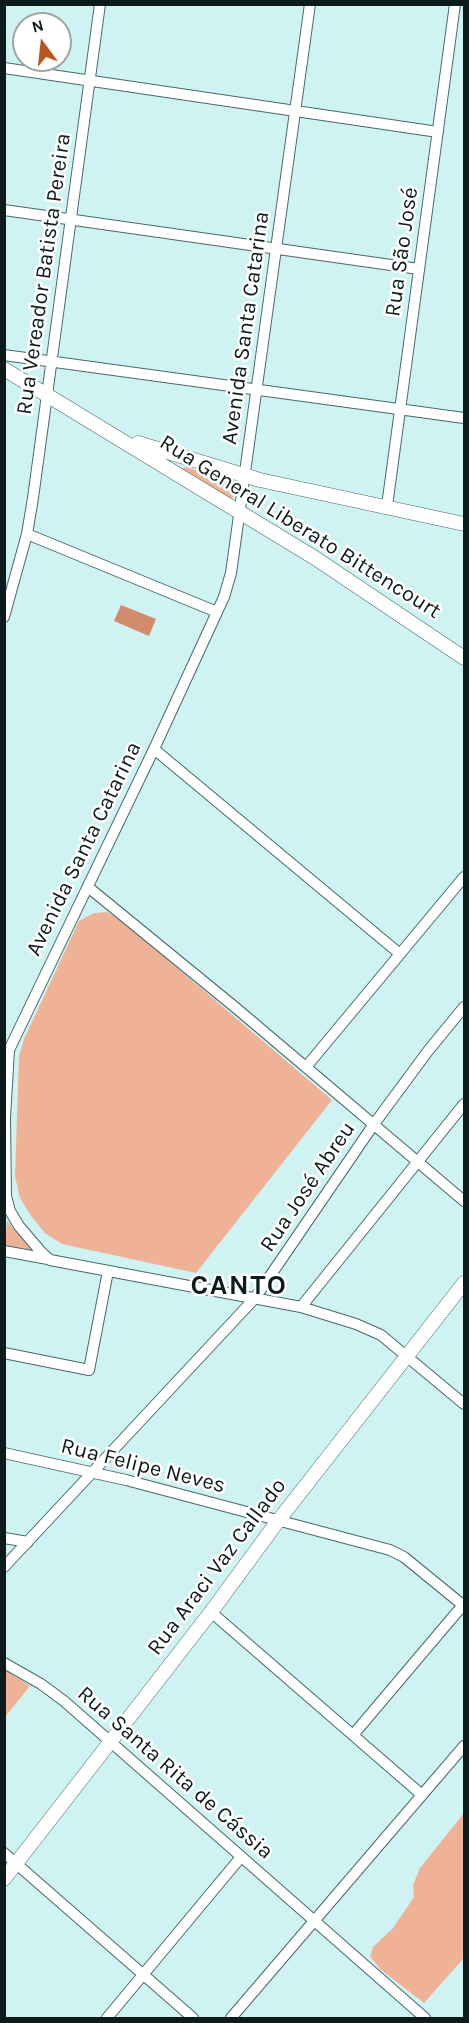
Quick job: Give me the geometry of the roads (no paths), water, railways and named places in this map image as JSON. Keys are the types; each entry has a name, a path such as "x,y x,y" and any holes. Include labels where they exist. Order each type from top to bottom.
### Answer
{"main road":[{"path":"4,369 111,434 156,450 246,476 465,524"},
{"name":"Rua General Liberato Bittencourt","path":"111,434 315,558 465,658"},
{"name":"Rua Araci Vaz Callado","path":"4,1879 211,1612 278,1521 465,1283"}],"street":[{"name":"Rua Vereador Batista Pereira","path":"4,617 27,534 48,395 100,4"},
{"name":"Avenida Santa Catarina","path":"51,1260 19,1226 10,1211 6,1196 4,1118 7,1049 154,749 217,612 231,573 310,4"},
{"name":"Rua São José","path":"387,506 454,4"},
{"path":"4,68 438,132"},
{"path":"4,210 419,269"},
{"path":"4,355 465,418"},
{"path":"27,534 217,612"},
{"path":"154,749 400,954"},
{"path":"306,1066 465,877"},
{"path":"88,887 306,1066 465,1201"},
{"name":"Rua José Abreu","path":"4,1567 255,1299 374,1124 428,1051 465,1007"},
{"path":"301,1307 465,1104"},
{"path":"4,1210 6,1196"},
{"path":"4,1251 301,1307 368,1328 381,1335 465,1404"},
{"path":"4,1353 89,1370 108,1271"},
{"name":"Rua Felipe Neves","path":"4,1453 93,1472 390,1550 404,1557 464,1606"},
{"path":"4,1538 28,1542"},
{"path":"353,1735 464,1606"},
{"path":"211,1612 422,1795"},
{"name":"Rua Santa Rita de Cássia","path":"4,1663 41,1684 111,1741 425,2019"},
{"path":"231,2019 465,1746"},
{"path":"4,1853 193,2019"},
{"path":"107,2019 241,1857"}],"district":[{"name":"CANTO","path":"239,1286"}]}
